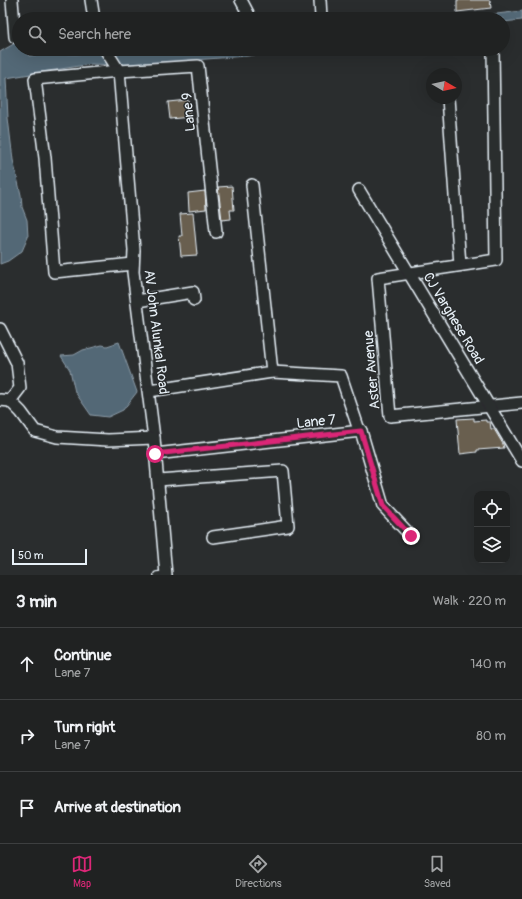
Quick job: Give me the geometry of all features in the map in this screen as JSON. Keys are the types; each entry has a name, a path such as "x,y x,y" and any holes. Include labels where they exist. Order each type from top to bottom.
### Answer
{"street":[{"path":"12,0 13,12"},
{"path":"91,0 93,12"},
{"path":"241,0 247,12"},
{"path":"320,0 321,12"},
{"name":"AV John Alunkal Road","path":"109,56 119,71 134,250 133,272 154,438 158,480 163,574"},
{"path":"410,274 496,260 493,56"},
{"name":"Lane 9","path":"119,71 198,66 216,232"},
{"path":"119,71 35,79 45,158 54,272 133,264"},
{"path":"448,104 460,265"},
{"path":"252,185 272,372"},
{"name":"CJ Varghese Road","path":"359,190 522,461"},
{"name":"Aster Avenue","path":"410,274 378,278 390,416 489,407"},
{"path":"137,301 193,292 194,300"},
{"path":"0,329 17,363 20,388 5,400 21,412 35,432 57,437 108,440 154,438"},
{"path":"149,391 290,370"},
{"path":"272,372 342,376 358,426 361,431 383,506 411,536"},
{"path":"489,407 522,403"},
{"name":"Lane 7","path":"155,454 361,431"},
{"path":"158,480 283,471 288,526 213,537"}],"water":[{"path":"522,11 522,20 510,21 510,12"},
{"path":"12,45 12,56 247,56 126,65 91,64 6,78 8,118 13,160 21,195 22,207 27,220 28,237 22,251 8,261 0,264 0,52"},
{"path":"119,342 137,392 123,410 108,417 91,415 75,392 70,370 61,356 74,355 83,350 102,345 107,346"}],"building":[{"path":"457,0 490,0 491,8 457,12"},
{"path":"188,100 190,117 170,119 168,102"},
{"path":"232,186 234,210 230,210 231,219 222,220 218,187"},
{"path":"205,191 206,209 189,211 188,193"},
{"path":"193,213 197,255 181,256 179,236 182,236 180,214"},
{"path":"474,418 474,421 486,420 486,422 490,422 491,429 494,429 504,448 477,450 477,452 460,454 457,419"}],"route":[{"path":"155,454 361,431 383,506 411,536"}]}
